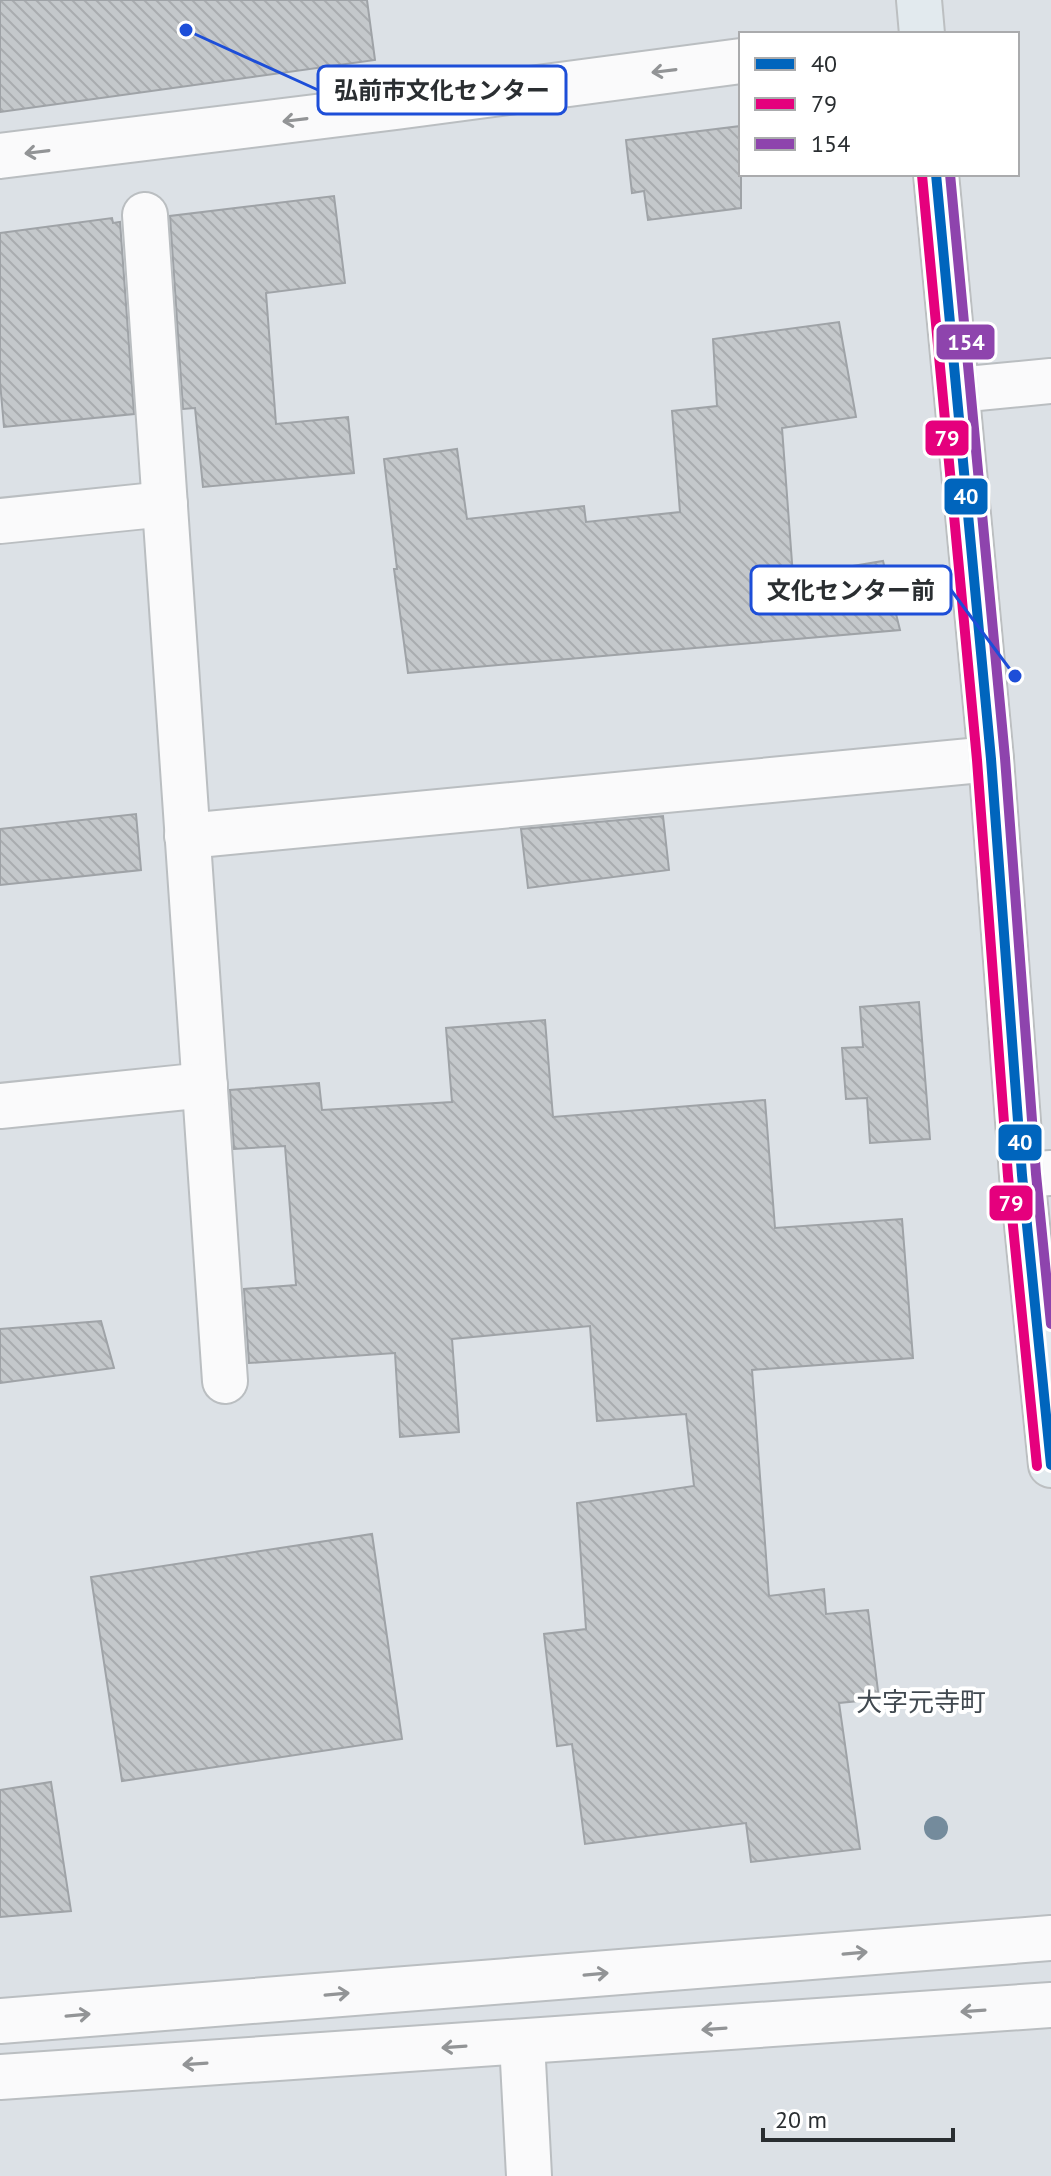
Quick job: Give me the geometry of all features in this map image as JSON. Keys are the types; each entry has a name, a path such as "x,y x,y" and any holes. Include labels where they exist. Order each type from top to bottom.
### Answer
{"main road":[{"path":"919,0 922,32"},
{"path":"936,176 991,759 1036,1174 1051,1465"}],"street":[{"path":"0,156 739,61"},
{"path":"145,215 225,1381"},
{"path":"957,390 1051,381"},
{"path":"0,521 165,504"},
{"path":"187,836 991,759"},
{"path":"0,1106 205,1085"},
{"path":"0,2021 1051,1938"},
{"path":"0,2077 1051,2005"},
{"path":"522,2042 529,2176"}],"building":[{"path":"0,0 367,0 375,60 0,112"},
{"path":"739,126 741,208 648,220 644,191 632,193 626,140"},
{"path":"334,196 345,283 266,293 276,424 348,417 354,473 203,487 195,408 183,409 170,216"},
{"path":"112,218 113,223 120,222 134,414 4,427 0,382 0,233"},
{"path":"839,322 856,417 782,428 793,576 883,561 900,630 408,673 384,459 457,449 467,519 584,506 586,522 680,512 672,411 717,406 713,339"},
{"path":"136,814 141,870 0,885 0,829"},
{"path":"663,816 669,870 528,888 521,829"},
{"path":"919,1002 930,1139 870,1143 867,1098 846,1099 842,1048 863,1047 860,1007"},
{"path":"545,1020 553,1117 765,1100 775,1228 902,1219 913,1358 752,1370 769,1596 824,1589 826,1614 868,1610 879,1699 839,1703 860,1849 751,1862 746,1823 585,1844 572,1744 557,1746 544,1634 586,1629 577,1503 694,1486 686,1414 597,1421 590,1326 452,1339 459,1432 400,1437 395,1353 249,1363 244,1289 296,1285 285,1146 234,1149 230,1090 319,1083 322,1110 452,1102 446,1028"},
{"path":"101,1321 114,1368 0,1383 0,1329"},
{"path":"372,1534 402,1739 122,1781 91,1577"},
{"path":"51,1782 71,1911 0,1917 0,1790"}],"transit line":[{"name":"79","path":"922,176 977,760 1008,1176 1037,1466"},
{"name":"40","path":"936,176 991,759 1022,1175 1051,1465"},
{"name":"154","path":"950,176 1005,758 1036,1174 1051,1324"}],"place":[{"name":"弘前市文化センター","path":"186,30"},
{"name":"文化センター前","path":"1015,676"}],"district":[{"name":"大字元寺町","path":"921,1702"}]}
